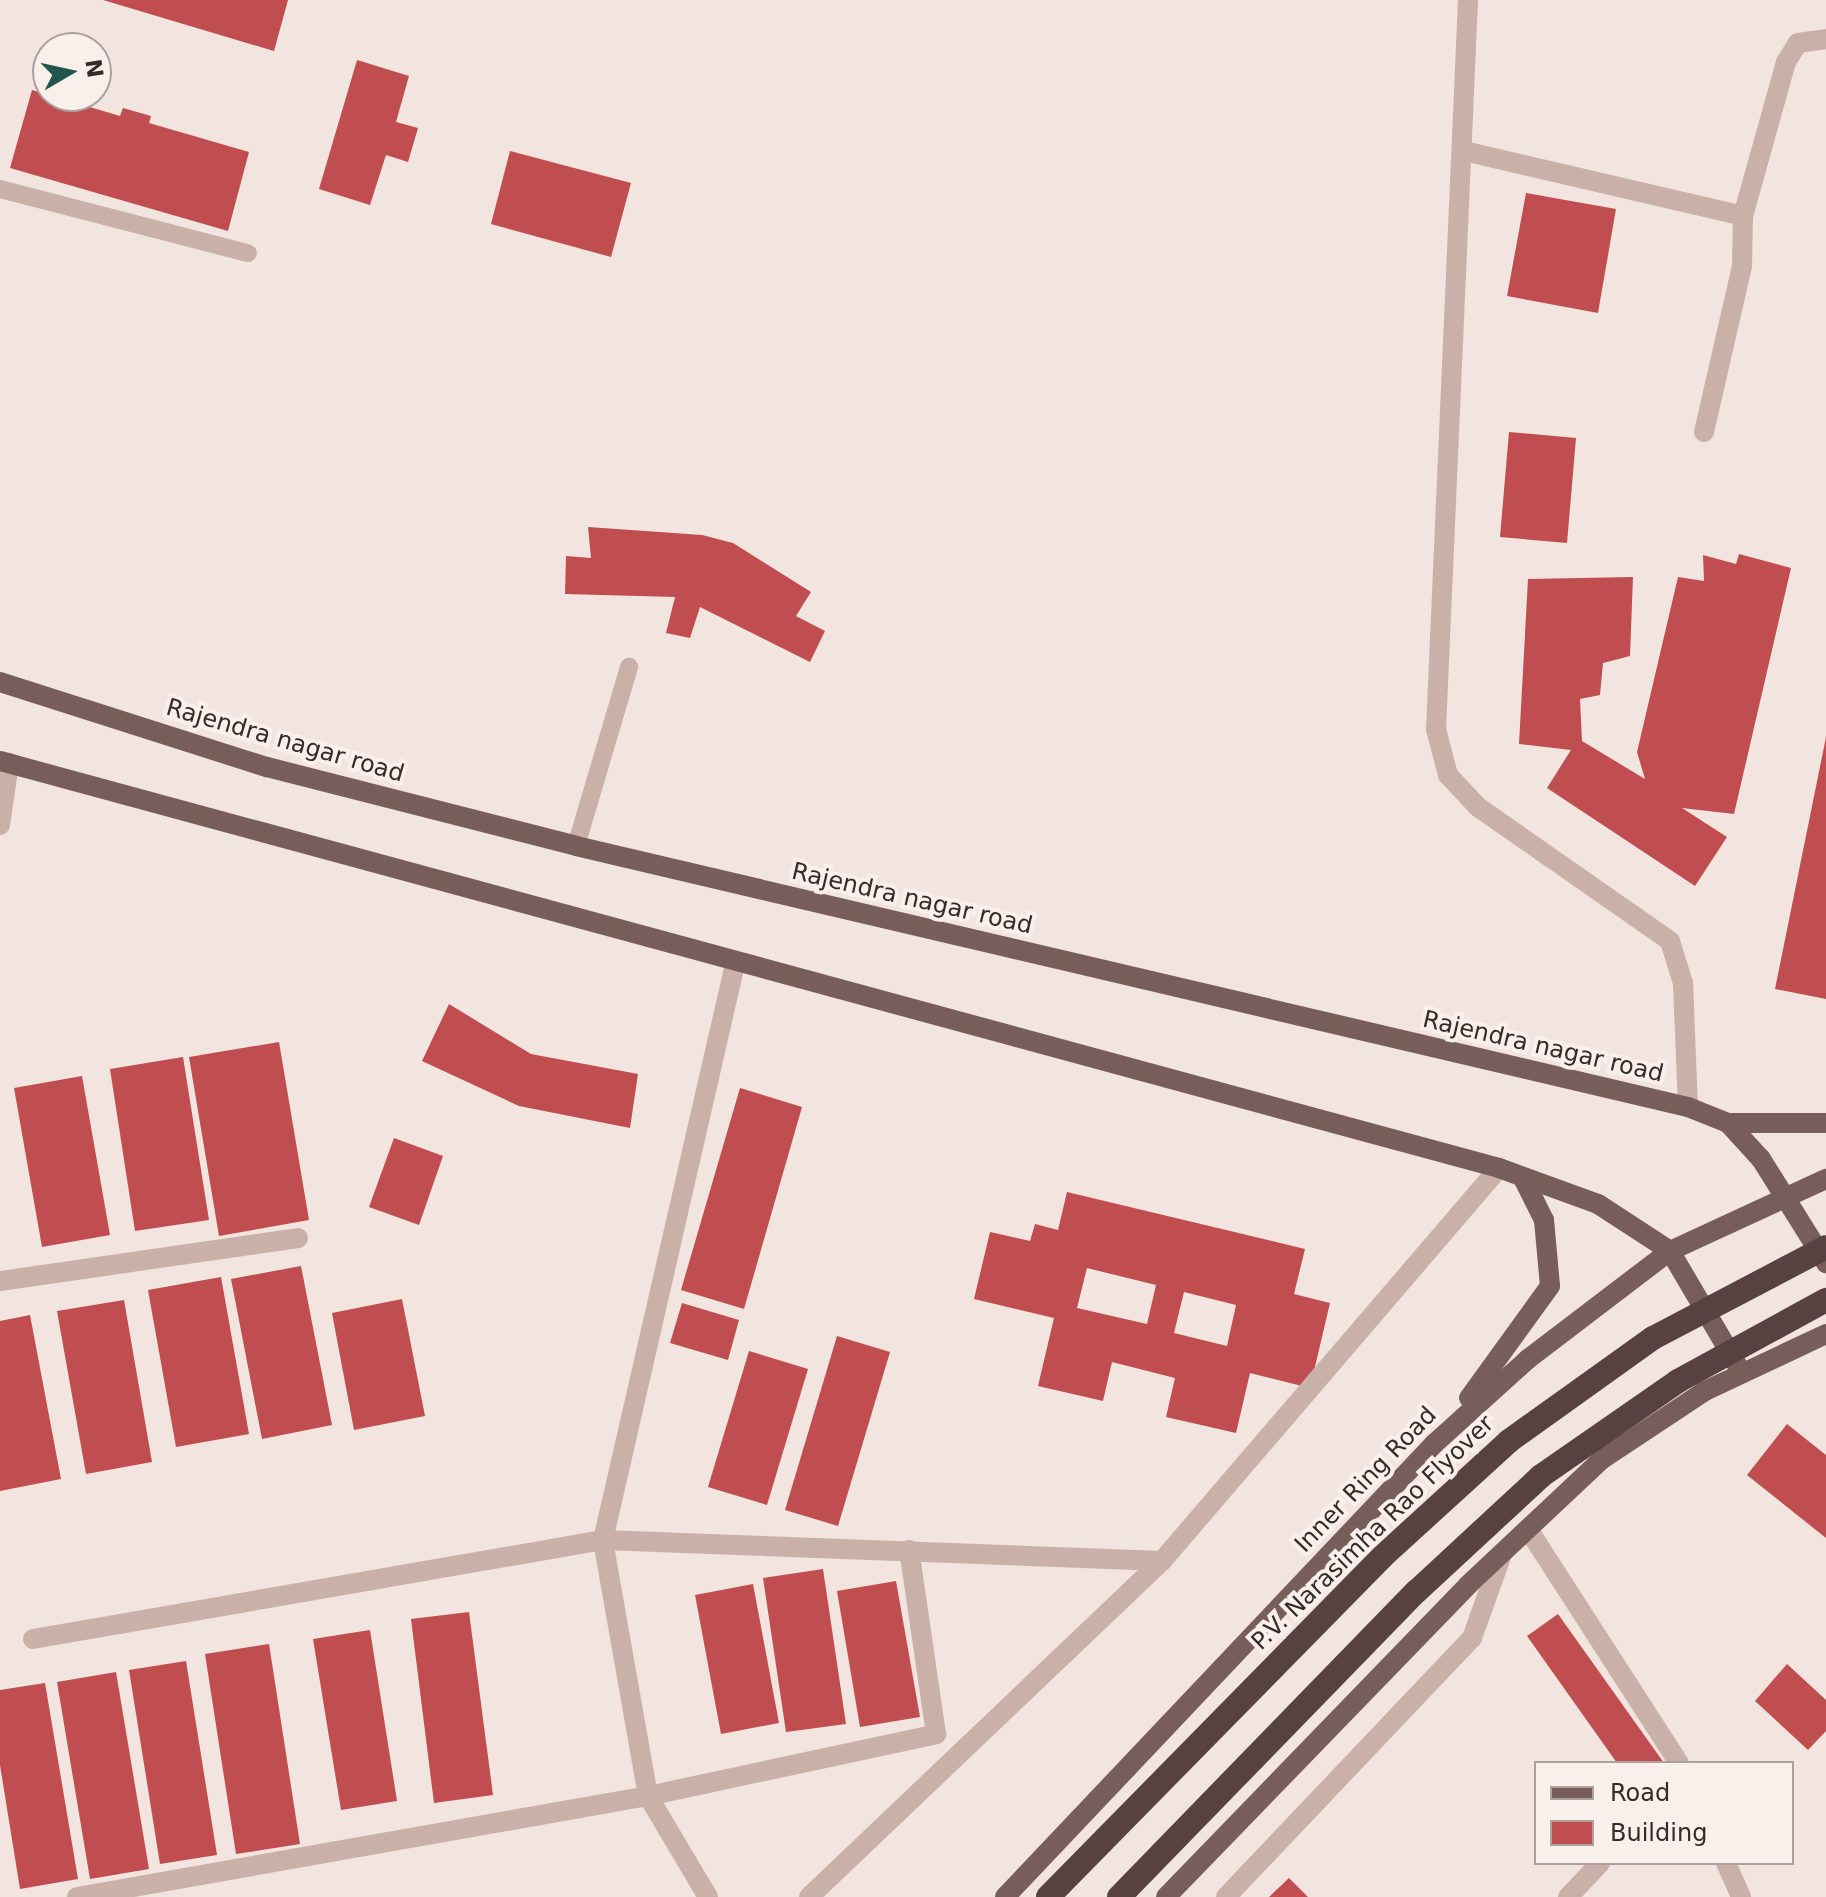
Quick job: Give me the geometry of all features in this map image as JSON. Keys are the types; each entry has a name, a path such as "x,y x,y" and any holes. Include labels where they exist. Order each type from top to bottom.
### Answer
{"highway":[{"name":"P.V. Narasimha Rao Flyover","path":"1048,1897 1382,1557 1509,1441 1653,1338 1826,1247"},
{"path":"1119,1897 1417,1591 1541,1476 1678,1381 1826,1300"}],"main road":[{"name":"Rajendra nagar road","path":"0,682 267,767 576,846 1688,1107 1728,1123 1787,1194 1826,1263"},
{"path":"4,762 735,964 1499,1168 1598,1204 1670,1251 1742,1373"},
{"path":"1728,1123 1826,1123"},
{"path":"1434,1444 1510,1349 1550,1286 1544,1220 1523,1178"},
{"name":"Inner Ring Road","path":"1005,1897 1434,1444 1528,1359 1670,1251 1787,1194 1826,1179"},
{"path":"1166,1897 1502,1554 1601,1460 1742,1373 1826,1334"}],"street":[{"path":"1468,0 1464,151 1436,729 1448,775 1478,807 1670,941 1683,983 1688,1107"},
{"path":"1704,432 1742,266 1743,216 1786,62 1798,43 1826,39"},
{"path":"1464,151 1743,216"},
{"path":"0,825 4,762"},
{"path":"708,1897 648,1796 603,1540 735,964"},
{"path":"809,1897 1162,1561 1499,1168"},
{"path":"0,1281 298,1238"},
{"path":"1528,1529 1678,1761"},
{"path":"33,1639 603,1540 1162,1561"},
{"path":"77,1897 648,1796 936,1734 909,1550"},
{"path":"1226,1897 1472,1638 1502,1554"},
{"path":"1568,1897 1598,1865"},
{"path":"1727,1865 1741,1897"}],"lane":[{"path":"0,189 248,253"},
{"path":"576,846 629,667"}],"building":[{"path":"103,0 288,0 274,51"},
{"path":"357,60 409,76 396,122 418,128 408,162 386,155 370,205 319,189"},
{"path":"32,90 32,112 106,112 120,116 123,108 151,116 149,123 249,152 228,231 10,168"},
{"path":"510,151 631,183 611,257 491,224"},
{"path":"1526,193 1616,209 1598,313 1507,296"},
{"path":"1509,432 1576,438 1567,543 1500,537"},
{"path":"588,527 702,535 733,543 811,592 796,616 825,631 810,662 700,607 690,638 666,633 675,597 565,594 566,556 591,558"},
{"path":"1739,554 1791,568 1734,814 1682,808 1727,837 1695,886 1547,788 1571,750 1519,744 1528,579 1633,577 1630,656 1603,663 1600,695 1580,699 1582,741 1645,779 1637,752 1678,577 1704,581 1703,555 1736,564"},
{"path":"1826,737 1826,999 1775,989"},
{"path":"449,1004 531,1054 638,1074 630,1128 519,1106 422,1061"},
{"path":"279,1042 309,1220 219,1236 189,1057"},
{"path":"183,1057 209,1220 135,1231 110,1069"},
{"path":"82,1076 110,1235 42,1247 14,1088"},
{"path":"740,1088 802,1107 744,1309 681,1290"},
{"path":"394,1138 443,1156 419,1225 369,1207"},
{"path":"1067,1192 1305,1249 1294,1294 1330,1303 1310,1388 1250,1373 1236,1433 1166,1417 1175,1378 1112,1362 1103,1401 1038,1386 1054,1318 974,1299 990,1232 1030,1241 1035,1224 1058,1230","holes":["1087,1268 1156,1285 1147,1324 1077,1308","1184,1292 1236,1305 1227,1346 1174,1333"]},
{"path":"301,1266 332,1425 262,1439 231,1279"},
{"path":"221,1277 249,1434 176,1447 148,1290"},
{"path":"402,1299 425,1416 354,1430 332,1313"},
{"path":"124,1300 152,1462 86,1474 57,1311"},
{"path":"682,1303 739,1320 728,1360 670,1343"},
{"path":"30,1315 61,1479 0,1491 0,1321"},
{"path":"837,1336 890,1352 838,1526 785,1510"},
{"path":"749,1351 808,1369 767,1505 708,1487"},
{"path":"1787,1424 1826,1455 1826,1538 1747,1475"},
{"path":"823,1569 846,1724 786,1732 763,1578"},
{"path":"896,1581 920,1717 860,1727 837,1591"},
{"path":"753,1584 779,1723 721,1734 695,1595"},
{"path":"469,1612 493,1795 434,1803 411,1619"},
{"path":"1558,1614 1663,1761 1616,1761 1527,1636"},
{"path":"370,1630 397,1801 341,1810 313,1639"},
{"path":"269,1644 300,1844 236,1854 205,1654"},
{"path":"186,1661 217,1855 160,1864 129,1670"},
{"path":"1787,1664 1826,1700 1826,1731 1808,1750 1755,1701"},
{"path":"116,1672 149,1869 90,1879 57,1682"},
{"path":"45,1683 78,1879 20,1889 0,1765 0,1690"},
{"path":"1289,1878 1308,1897 1269,1897"}]}
